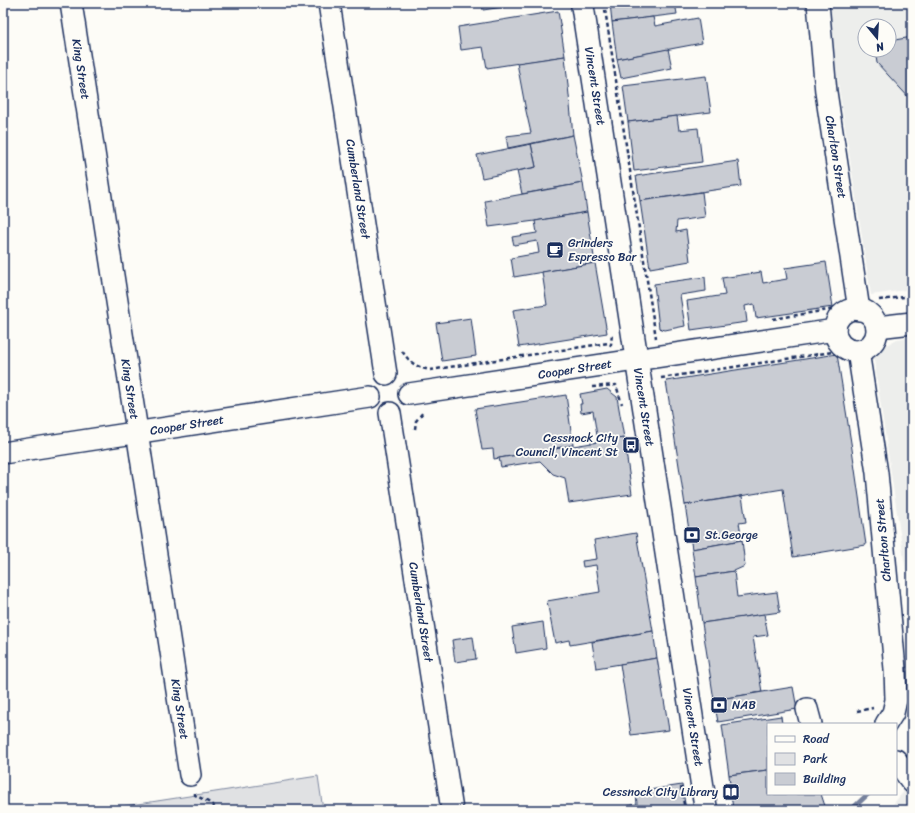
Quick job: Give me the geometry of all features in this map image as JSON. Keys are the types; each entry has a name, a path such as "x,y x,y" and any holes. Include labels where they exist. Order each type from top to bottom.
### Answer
{"main road":[{"name":"Vincent Street","path":"582,3 706,810"}],"street":[{"name":"King Street","path":"71,3 190,775"},
{"name":"Cumberland Street","path":"329,3 386,374"},
{"name":"Charlton Street","path":"818,3 826,92 859,310"},
{"path":"848,351 852,351 847,349 842,346 836,336 835,330 838,319 848,311 859,310 866,312 871,315 876,327 877,332 873,343 864,350 848,351"},
{"path":"876,327 912,322"},
{"name":"Cooper Street","path":"409,394 835,330"},
{"name":"Charlton Street","path":"848,351 877,473 896,700 893,713 886,723"},
{"path":"386,374 400,376 407,385 409,394 408,400 399,411 390,413 378,410 373,405 370,397 370,390 373,382 378,377 386,374"},
{"name":"Cooper Street","path":"3,453 370,397"},
{"name":"Cumberland Street","path":"390,413 452,810"},
{"path":"897,761 911,781"}],"path":[{"name":"Vincent Street","path":"604,3 656,338"},
{"path":"879,300 912,296"},
{"name":"Cooper Street","path":"430,370 608,343 611,345"},
{"path":"661,378 848,351"},
{"path":"190,775 195,795 212,804 217,810"}],"shaded area":[{"path":"830,3 912,3 912,289 871,295 835,62"},
{"path":"912,337 912,613 873,353 897,339"},
{"path":"912,782 912,810 888,810"}],"green space":[{"path":"318,776 323,810 126,810 125,806"}],"building":[{"path":"482,3 530,3 483,10"},
{"path":"610,3 675,3 677,14 612,22"},
{"path":"558,11 565,56 487,68 483,47 461,50 458,27"},
{"path":"653,17 655,26 698,18 702,43 617,59 612,22"},
{"path":"912,37 912,101 877,63 876,58 897,58 897,40"},
{"path":"668,49 672,68 621,78 617,59"},
{"path":"565,56 573,135 508,148 506,136 531,133 517,63"},
{"path":"706,76 711,112 628,122 623,86"},
{"path":"677,116 679,130 698,128 702,162 634,171 628,122"},
{"path":"573,135 583,183 522,194 517,171 536,167 531,144"},
{"path":"531,144 536,167 482,178 477,155"},
{"path":"738,161 741,186 640,201 636,176"},
{"path":"583,183 587,212 489,227 485,201"},
{"path":"702,192 705,217 677,221 676,232 686,230 690,261 650,268 640,201"},
{"path":"587,212 595,263 514,277 511,258 539,253 537,241 514,245 512,237 537,233 535,221"},
{"path":"826,262 833,307 756,318 754,304 745,306 747,322 691,330 687,301 725,295 722,278 761,272 763,283 787,279 785,268"},
{"path":"595,263 607,333 519,347 513,310 547,305 542,272"},
{"path":"705,277 706,291 680,295 685,326 665,330 659,328 654,284"},
{"path":"471,318 476,356 442,361 436,323"},
{"path":"837,354 866,545 793,557 783,489 685,505 666,381"},
{"path":"607,389 617,397 624,438 598,442 593,411 581,413 580,404 582,404 580,394"},
{"path":"566,395 573,445 494,459 493,449 482,450 475,409"},
{"path":"624,438 632,494 569,503 565,478 553,474 540,461 501,467 499,458 598,442"},
{"path":"742,496 746,522 739,523 742,540 692,549 685,505"},
{"path":"636,533 653,631 570,645 569,640 555,643 547,601 600,592 596,565 583,567 582,561 597,559 594,540"},
{"path":"742,540 745,566 734,571 696,577 692,549"},
{"path":"734,571 737,597 777,592 780,612 702,623 696,577"},
{"path":"764,614 768,635 753,637 762,692 714,700 702,623"},
{"path":"543,622 546,648 516,653 512,627"},
{"path":"653,631 657,658 596,668 592,642"},
{"path":"473,637 476,659 455,662 452,640"},
{"path":"657,658 669,730 631,735 620,664"},
{"path":"793,687 797,709 718,722 714,700"},
{"path":"781,716 782,723 767,723 767,770 729,775 722,725"},
{"path":"767,770 767,795 821,795 826,809 733,810 729,775"},
{"path":"682,785 686,810 628,810 628,806 637,804 636,792"},
{"path":"522,806 522,810 503,810"}],"waterway":[{"path":"902,762 912,753"},
{"path":"851,810 867,795"}],"place":[{"name":"Grinders Espresso Bar","path":"555,250"},
{"name":"Cessnock City Council, Vincent St","path":"631,445"},
{"name":"St.George","path":"692,535"},
{"name":"NAB","path":"719,705"},
{"name":"Cessnock City Library","path":"731,792"}]}
